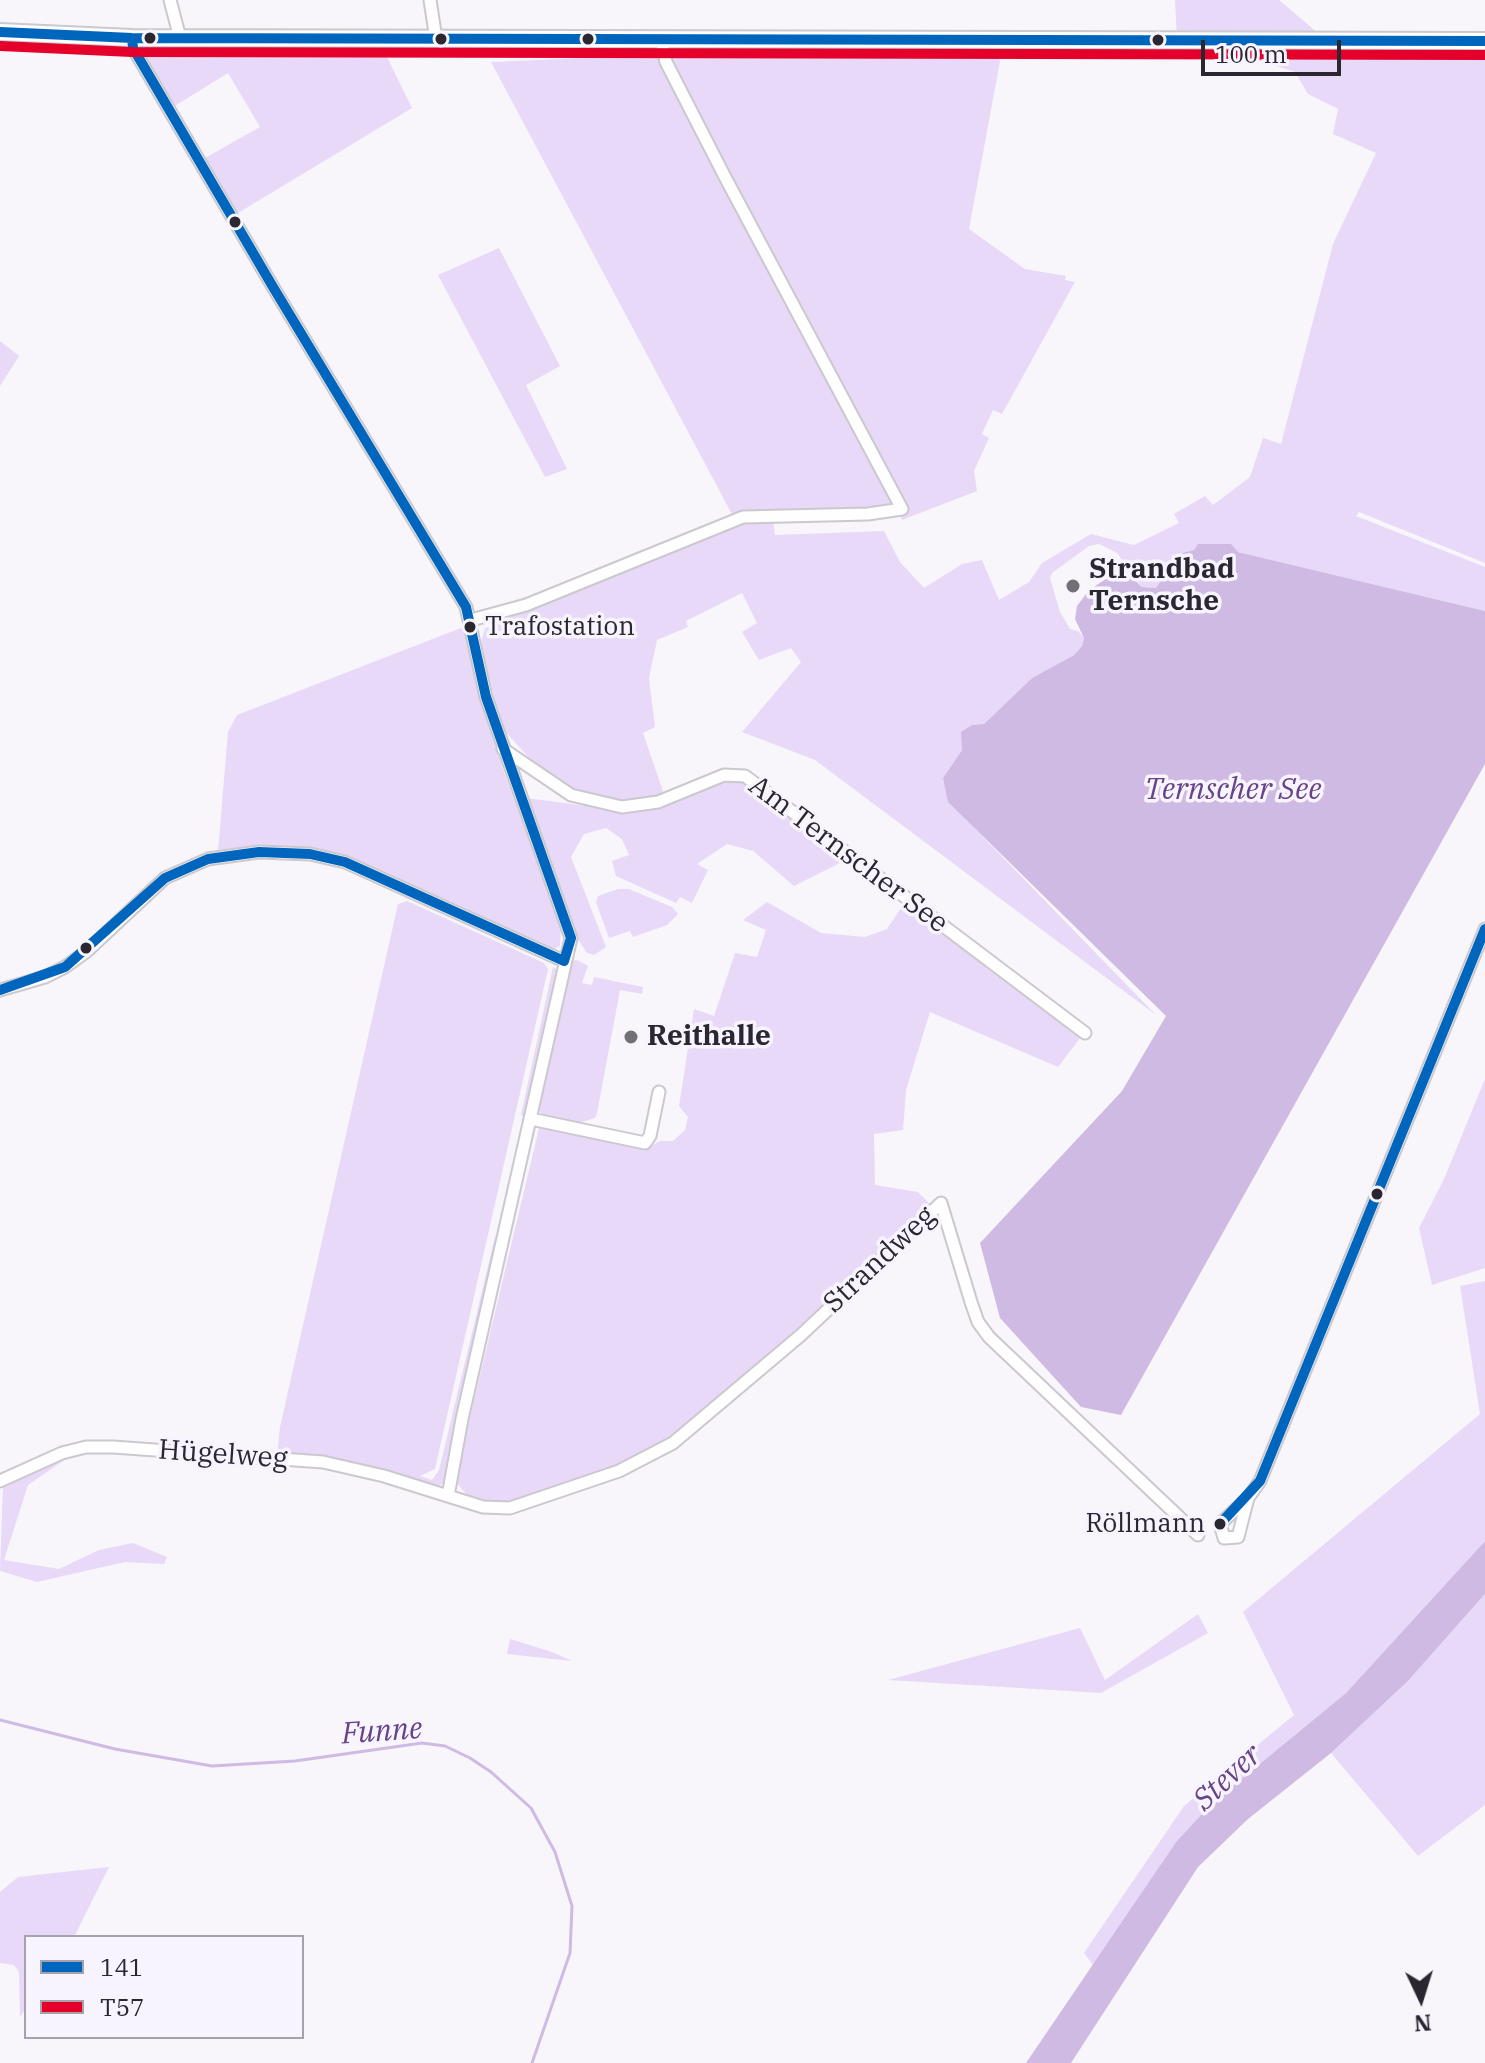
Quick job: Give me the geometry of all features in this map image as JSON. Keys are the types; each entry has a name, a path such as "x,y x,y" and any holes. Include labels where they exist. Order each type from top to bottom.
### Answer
{"main road":[{"path":"0,32 132,38 1485,41"}],"street":[{"path":"170,0 180,38"},
{"path":"430,0 436,39"},
{"path":"132,38 133,48 471,620 486,697 571,938 448,1496"},
{"path":"471,620 526,605 743,517 868,514 902,509 666,62 661,39"},
{"name":"Am Ternscher See","path":"503,749 571,795 622,807 658,802 724,775 745,776 1085,1033"},
{"path":"0,990 45,977 65,967 87,951 165,878 208,859 259,852 310,854 345,862 564,961"},
{"path":"1248,1498 1260,1481 1485,929"},
{"path":"531,1119 645,1143 650,1136 659,1092"},
{"name":"Strandweg","path":"448,1496 483,1507 510,1508 619,1471 673,1443 789,1345 941,1203 978,1322 989,1337 1198,1535"},
{"name":"Hügelweg","path":"0,1481 62,1453 86,1447 113,1447 323,1462 448,1496"}],"shaded area":[{"path":"1175,0 1279,0 1326,40 1177,40"},
{"path":"1235,44 1485,48 1485,563 1359,512 1356,516 1485,567 1485,611 1238,552 1220,544 1198,545 1194,550 1178,554 1156,588 1142,587 1117,553 1099,544 1089,546 1052,573 1050,578 1060,612 1070,629 1078,631 1084,638 1082,646 1074,655 1032,678 984,724 972,725 962,750 943,778 949,802 1156,1015 815,760 742,732 801,662 791,648 759,660 742,632 757,623 742,593 686,621 688,627 657,640 649,678 655,727 643,733 664,794 627,804 576,793 533,762 501,727 481,642 485,628 497,625 495,616 526,609 647,563 734,518 491,62 748,51 997,50 1000,61 969,229 1025,269 1066,276 1065,280 1075,282 1002,414 993,410 982,434 989,438 974,471 977,491 902,520 899,513 773,520 775,535 884,531 900,562 924,588 962,564 982,560 999,600 1029,582 1042,563 1091,534 1134,545 1179,523 1174,514 1205,496 1213,505 1250,477 1263,438 1281,444 1333,244 1376,153 1333,134 1338,109 1308,94 1295,72 1235,53"},
{"path":"386,55 412,108 238,213 205,158 260,127 228,73 173,107 142,57"},
{"path":"499,248 560,366 526,385 567,469 545,477 438,275"},
{"path":"0,341 19,356 0,386"},
{"path":"466,626 480,693 504,772 561,927 560,946 549,952 344,857 314,849 282,847 218,851 228,732 237,715"},
{"path":"745,776 848,859 794,886 753,851 727,844 697,864 708,870 692,903 680,897 676,903 616,876 612,861 629,855 622,839 606,828 584,834 571,857 606,947 594,955 587,953 575,935 526,798 634,812 724,777"},
{"path":"618,889 629,889 672,907 678,914 667,925 633,937 630,931 609,938 596,902 598,896"},
{"path":"907,899 1084,1033 1058,1067 930,1012 906,1090 903,1130 874,1134 875,1185 918,1192 931,1205 777,1349 673,1436 634,1460 507,1505 467,1496 455,1480 540,1124 649,1147 660,1141 673,1141 685,1130 688,1117 679,1106 694,1009 714,1016 735,953 757,957 766,930 743,920 767,902 821,933 865,937 887,929"},
{"path":"407,901 544,963 548,969 435,1469 420,1476 432,1480 439,1470 495,1237 501,1237 444,1483 436,1488 277,1456 280,1427 398,904"},
{"path":"577,960 588,966 582,983 592,985 594,977 643,987 642,994 620,990 597,1113 595,1118 578,1123 542,1115 538,1108 569,968 571,961"},
{"path":"553,967 557,970 557,979 528,1117 521,1115"},
{"path":"1485,1079 1485,1268 1432,1285 1419,1228 1444,1179"},
{"path":"1485,1281 1485,1541 1346,1693 1211,1804 1176,1842 1093,1965 1084,1953 1184,1806 1294,1715 1243,1612 1480,1414 1460,1286"},
{"path":"76,1452 28,1485 4,1560 59,1569 99,1550 133,1543 167,1557 164,1564 125,1562 37,1582 0,1571 3,1486"},
{"path":"1485,1594 1485,1805 1418,1856 1331,1753 1408,1681"},
{"path":"1198,1614 1208,1633 1101,1693 888,1680 1080,1628 1105,1680"},
{"path":"510,1639 552,1652 572,1661 507,1654"},
{"path":"109,1867 75,1935 24,1935 24,2011 20,2017 19,1972 14,1965 0,1963 0,1892 18,1877"}],"water":[{"name":"Ternscher See","path":"1198,544 1231,544 1238,552 1485,611 1485,764 1121,1415 1081,1407 1000,1318 980,1243 1122,1091 1166,1016 948,802 943,778 962,750 961,732 972,725 984,724 1032,678 1074,655 1082,646 1084,638 1075,619 1077,606 1089,590 1106,579 1130,575 1142,587 1156,588 1178,554 1194,550"},
{"path":"1485,1541 1485,1594 1408,1681 1331,1753 1248,1819 1198,1867 1071,2063 1026,2063 1176,1842 1211,1804 1346,1693"}],"waterway":[{"name":"Funne","path":"0,1720 115,1749 212,1766 295,1761 422,1743 445,1746 470,1758 491,1772 531,1808 555,1852 572,1906 570,1953 532,2063"}],"transit line":[{"name":"141","path":"0,32 132,38 1485,41"},
{"name":"141","path":"132,38 133,48 273,287 466,607 486,697 571,938 564,961"},
{"name":"T57","path":"0,46 132,52 1485,55"},
{"name":"141","path":"0,990 65,967 165,878 208,859 259,852 310,854 345,862 564,961"},
{"name":"141","path":"1220,1524 1260,1481 1485,929"}],"place":[{"name":"Strandbad Ternsche","path":"1073,586"},
{"name":"Trafostation","path":"470,627"},
{"name":"Reithalle","path":"631,1037"},
{"name":"Röllmann","path":"1220,1524"}],"water label":[{"name":"Stever","path":"1228,1778"}]}
